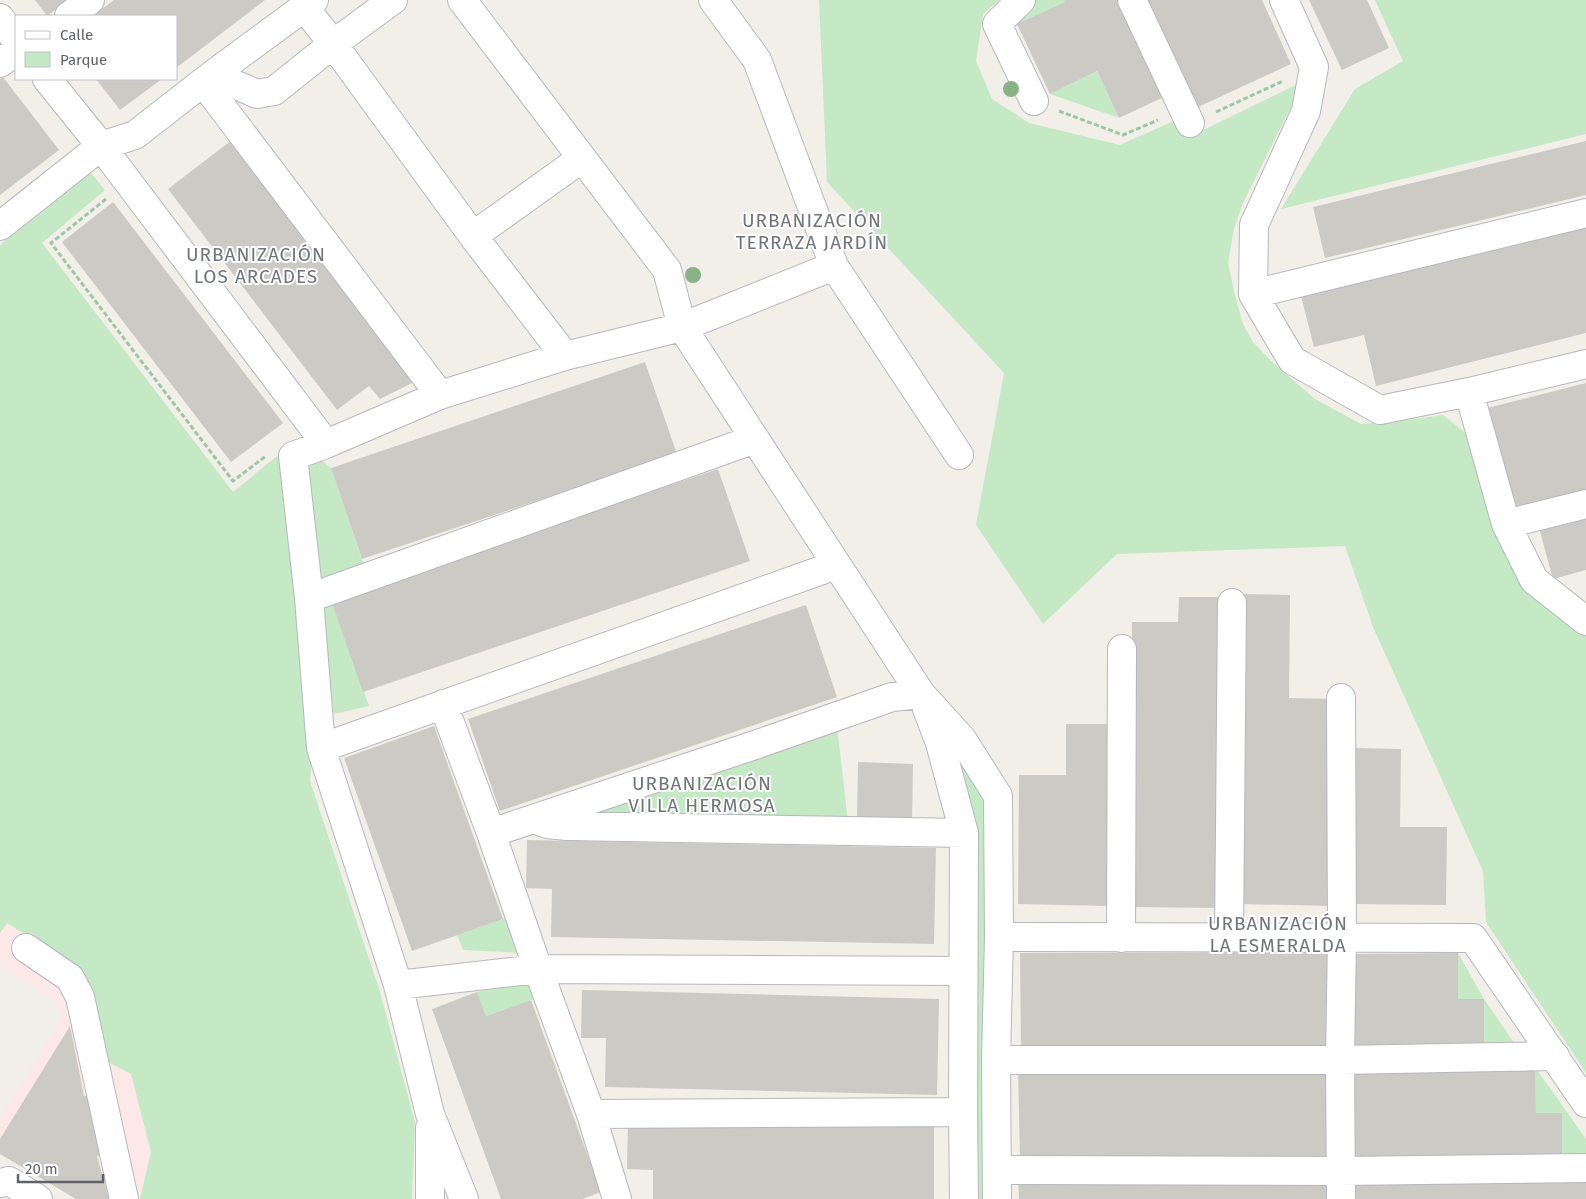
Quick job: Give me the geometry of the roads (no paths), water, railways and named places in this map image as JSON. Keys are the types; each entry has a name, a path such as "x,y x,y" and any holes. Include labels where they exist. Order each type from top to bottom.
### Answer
{"street":[{"path":"70,15 90,0"},
{"path":"209,77 234,84 257,94 274,91 393,0"},
{"path":"462,0 667,270 682,328 921,694 962,739 998,796 997,1199"},
{"path":"713,0 757,60 834,266 959,455"},
{"path":"1021,0 997,24 1034,102"},
{"path":"1132,0 1187,116"},
{"path":"1284,0 1314,67 1306,111 1254,225 1253,294 1292,360 1380,410 1470,392 1586,364"},
{"path":"0,226 101,146 135,135 209,77 310,4 333,44 473,236 565,356"},
{"path":"0,18 15,39"},
{"path":"0,64 15,52"},
{"path":"209,77 440,395"},
{"path":"48,80 128,181 326,444"},
{"path":"473,236 582,158"},
{"path":"1253,294 1586,213"},
{"path":"464,1199 430,1114 398,985 321,748 309,598 293,456 326,444 440,395 565,356 682,328 834,266"},
{"path":"1470,392 1506,524 1534,580 1586,621"},
{"path":"309,598 755,439"},
{"path":"1506,524 1586,504"},
{"path":"321,748 836,565"},
{"path":"1230,938 1232,603"},
{"path":"1121,938 1122,650"},
{"path":"491,833 892,697 921,694"},
{"path":"921,694 940,742 964,833 964,1199"},
{"path":"1341,698 1341,1199"},
{"path":"443,704 591,1114 617,1199"},
{"path":"533,819 546,824 566,826 964,833"},
{"path":"999,937 1473,938 1586,1103"},
{"path":"26,948 70,978 80,997 124,1199"},
{"path":"398,985 538,969 963,971"},
{"path":"996,1060 1340,1060 1555,1056"},
{"path":"591,1114 963,1112"},
{"path":"430,1114 430,1199"},
{"path":"998,1170 1341,1171 1586,1168"},
{"path":"0,1183 9,1181 38,1199"}],"district":[{"name":"URBANIZACIÓN TERRAZA JARDÍN","path":"812,231"},
{"name":"URBANIZACIÓN LOS ARCADES","path":"256,265"},
{"name":"URBANIZACIÓN VILLA HERMOSA","path":"702,794"},
{"name":"URBANIZACIÓN LA ESMERALDA","path":"1278,934"}]}
